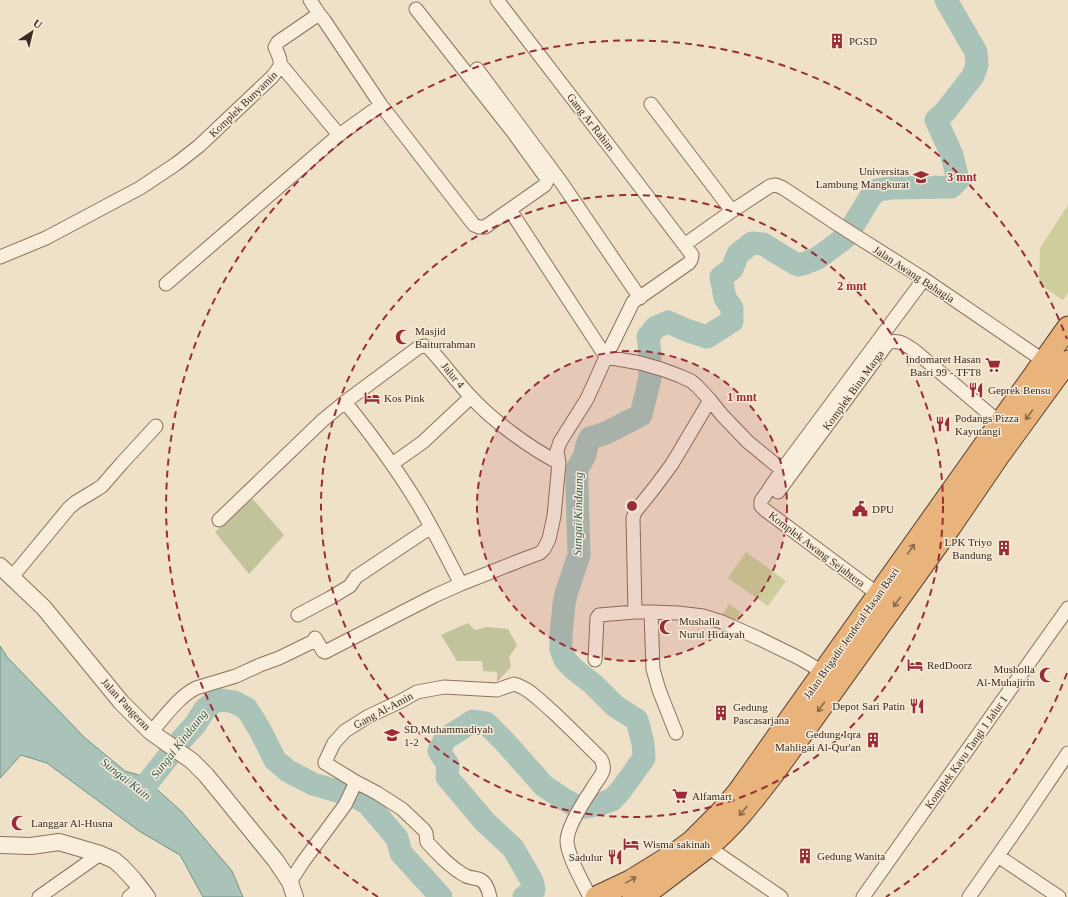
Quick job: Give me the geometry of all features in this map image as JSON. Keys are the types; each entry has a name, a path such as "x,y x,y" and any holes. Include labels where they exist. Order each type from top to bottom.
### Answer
{"highway":[{"name":"Jalan Brigadir Jenderal Hasan Basri","path":"596,897 630,881 692,841 719,814 738,792 767,768 944,519 1000,422 1068,327"},
{"name":"Jalan Brigadir Jenderal Hasan Basri","path":"633,897 654,888 708,847 720,837 745,810 767,768 824,672 879,594 998,458 1067,365"}],"street":[{"path":"310,0 381,105 474,225 479,228 485,227 548,182 513,132 416,9"},
{"name":"Gang Ar Rahim","path":"461,584 540,553 544,550 549,539 554,516 559,463 557,451 560,442 587,399 633,302 689,262 692,255 497,0"},
{"name":"Komplek Bunyamin","path":"0,258 46,238 140,188 176,164 199,146 279,69 281,59 275,47 276,43 319,14"},
{"path":"281,65 339,135"},
{"path":"477,69 561,182 640,298"},
{"path":"651,104 732,210 684,245"},
{"path":"166,284 339,135 381,105"},
{"name":"Jalan Awang Bahagia","path":"732,210 770,186 776,185 783,188 858,238 924,279 1044,361"},
{"path":"510,210 606,357 640,363 661,369 690,381 697,386 748,442 782,470 924,279"},
{"name":"Komplek Bina Marga","path":"778,492 890,342 897,341 903,343 916,351 1000,422"},
{"name":"Jalur 4","path":"345,402 419,347 425,346 430,348 471,397 489,414 508,430 559,463"},
{"path":"392,464 423,442 471,397"},
{"path":"635,612 633,518 635,512 672,464 710,400"},
{"path":"153,733 184,696 191,690 236,676 279,658 314,641 315,638 325,652 434,596 461,584 415,498 392,464 345,402 323,420 219,520"},
{"path":"12,577 69,508 102,486 156,426"},
{"name":"Komplek Awang Sejahtera","path":"782,470 762,500 761,506 879,594"},
{"path":"298,615 350,586 356,577 431,527"},
{"name":"Jalan Pangeran","path":"0,566 44,608 121,702 153,733 192,761 220,792 276,861 292,890"},
{"name":"Komplek Kayu Tangi 1 Jalur 1","path":"863,897 1068,608"},
{"path":"595,660 597,618 600,615 635,612 678,613 703,616 722,622 799,658 824,672"},
{"path":"651,612 653,668 676,733"},
{"name":"Gang Al-Amin","path":"355,785 324,764 324,762 334,743 345,731 367,717 417,692 444,687 497,690 514,684 526,689 576,733 601,759 604,766 602,773 573,821 568,832 567,839 567,848 590,897"},
{"path":"969,897 1068,754"},
{"path":"292,890 303,862 345,806 355,785 377,793 402,809 424,830 426,833 427,842 442,857 464,875 481,880 484,883 489,895"},
{"path":"1,845 31,846 59,842 100,854 114,860 134,880 139,894"},
{"path":"708,847 781,897"},
{"path":"39,897 100,854"},
{"path":"998,856 1059,897"}],"green space":[{"path":"1068,205 1068,293 1063,300 1039,284 1040,248"},
{"path":"252,498 284,535 249,574 215,532"},
{"path":"746,552 786,581 768,606 728,578"},
{"path":"729,604 741,612 733,623 722,616"},
{"path":"468,623 475,630 487,627 508,629 517,645 509,657 511,667 497,682 497,672 483,671 482,661 457,661 441,635"}],"water":[{"name":"Sungai Kuin","path":"0,646 7,657 85,738 125,771 142,776 181,811 232,871 243,897 203,897 180,855 139,831 47,763 21,755 0,778"}],"waterway":[{"name":"Sungai Kindaung","path":"524,897 533,892 534,889 532,881 513,848 485,822 447,777 448,765 439,751 445,739 473,721 486,723 544,786 580,808 597,805 612,800 644,758 643,743 637,720 615,706 593,684 575,670 565,660 561,649 564,604 579,555 577,469 585,455 590,438 606,433 641,415 650,378 650,353 648,337 656,327 668,322 707,337 732,321 732,308 725,298 721,277 732,269 738,254 752,243 763,244 794,263 798,265 803,264 818,258 846,237 871,196 877,190 891,188 951,187 958,180 952,155 936,120 945,112 973,76 977,65 976,52 946,0"},
{"name":"Sungai Kindaung","path":"142,790 182,739 195,725 205,709 214,702 222,700 234,702 247,709 260,730 275,760 288,771 313,784 354,796 367,803 397,838 401,853 441,897"}],"place":[{"name":"PGSD","path":"837,41"},
{"name":"Universitas Lambung Mangkurat","path":"921,177"},
{"name":"Masjid Baiturrahman","path":"403,337"},
{"name":"Indomaret Hasan Basri 99 - TFT8","path":"993,365"},
{"name":"Geprek Bensu","path":"976,390"},
{"name":"Kos Pink","path":"372,398"},
{"name":"Podangs Pizza Kayutangi","path":"943,424"},
{"name":"DPU","path":"860,509"},
{"name":"LPK Triyo Bandung","path":"1004,548"},
{"name":"Mushalla Nurul Hidayah","path":"667,627"},
{"name":"RedDoorz","path":"915,665"},
{"name":"Musholla Al-Muhajirin","path":"1047,675"},
{"name":"Depot Sari Patin","path":"917,706"},
{"name":"Gedung Pascasarjana","path":"721,713"},
{"name":"SD Muhammadiyah 1-2","path":"392,735"},
{"name":"Gedung Iqra Mahligai Al-Qur'an","path":"873,740"},
{"name":"Alfamart","path":"680,796"},
{"name":"Langgar Al-Husna","path":"19,823"},
{"name":"Wisma sakinah","path":"631,844"},
{"name":"Gedung Wanita","path":"805,856"},
{"name":"Sadulur","path":"615,857"}]}
